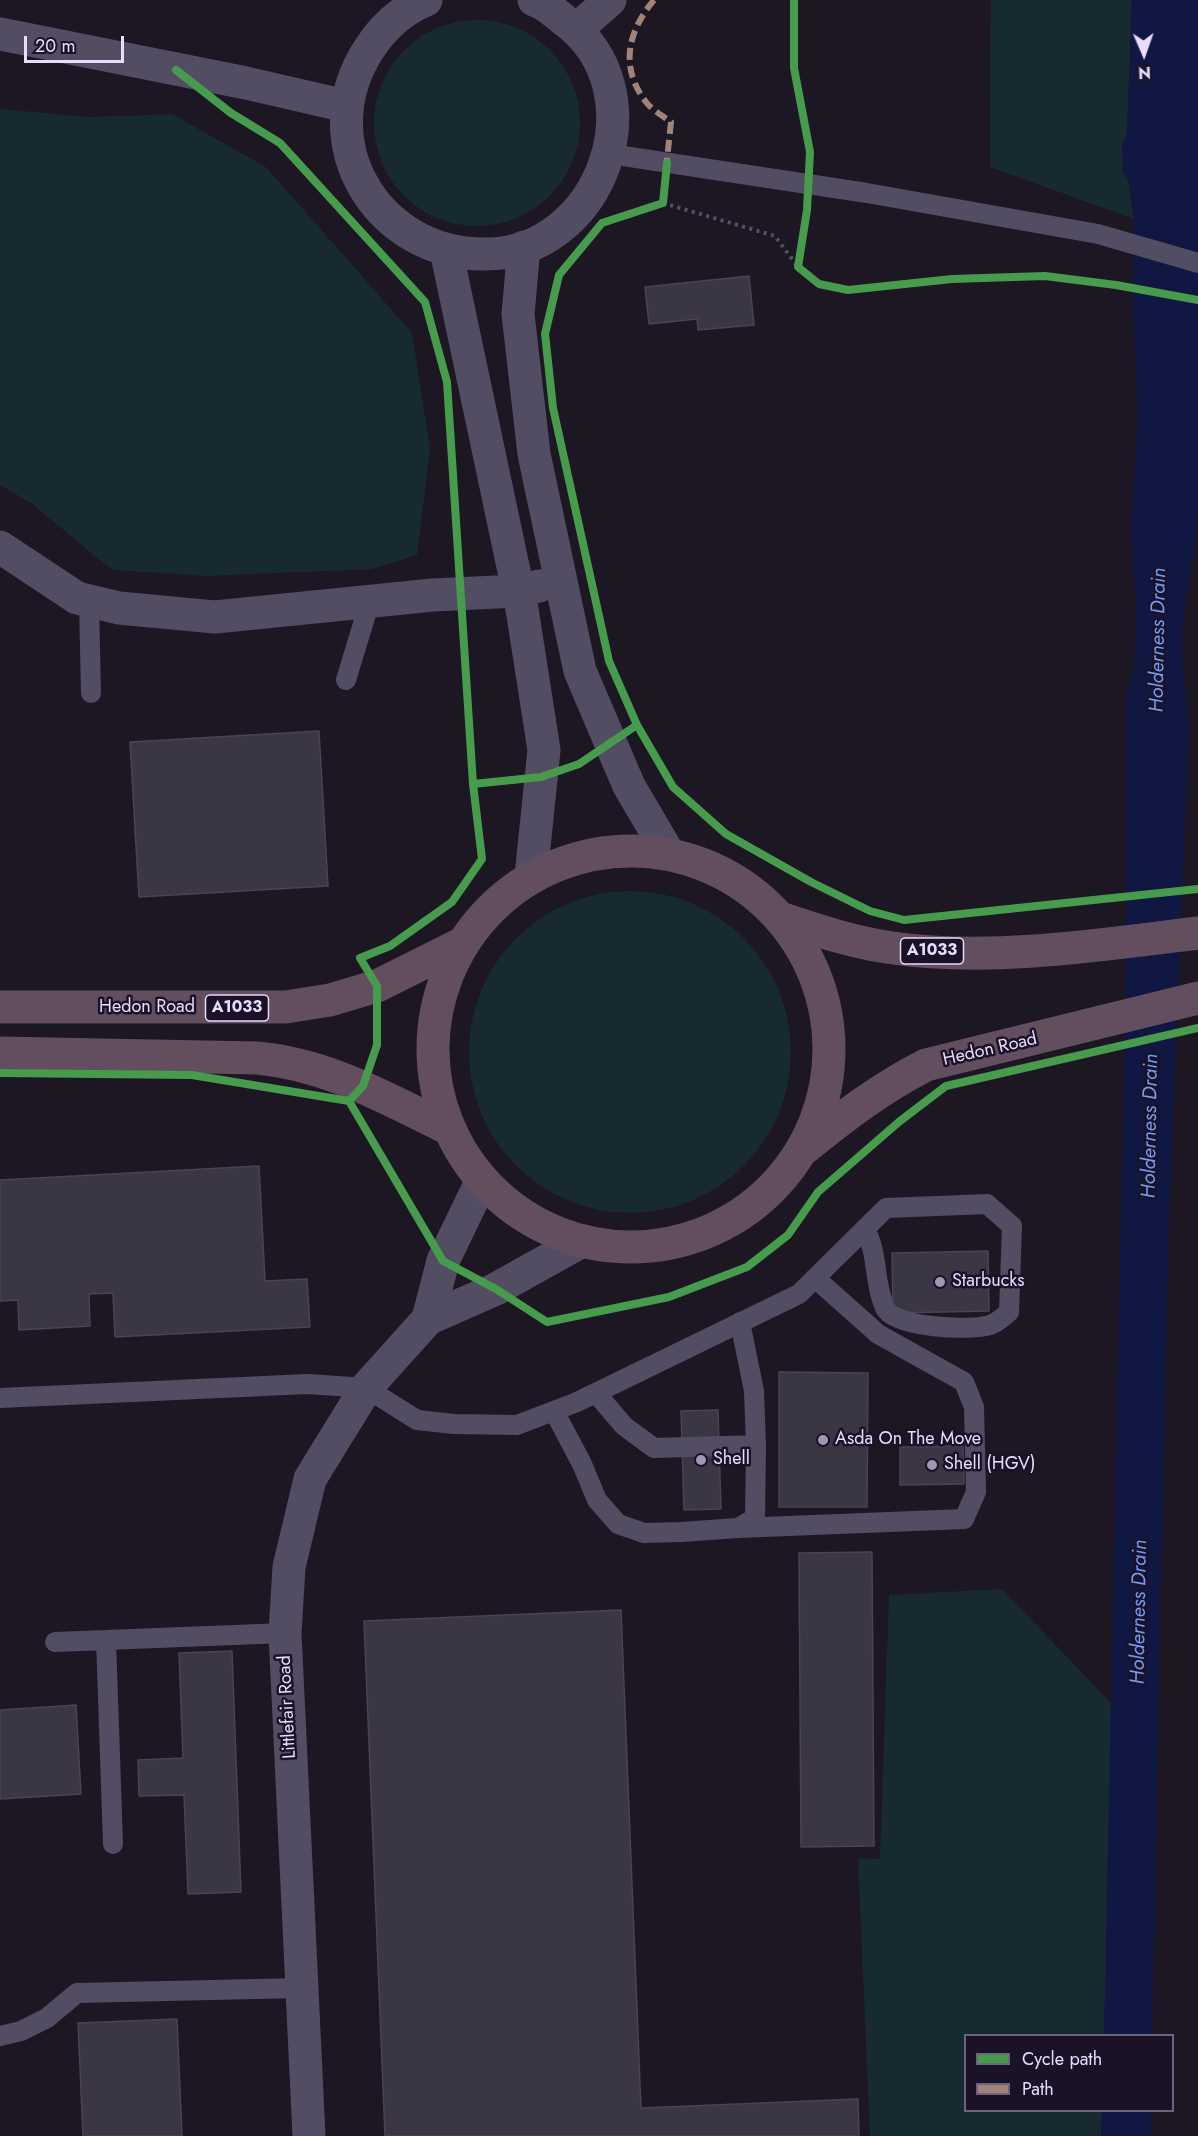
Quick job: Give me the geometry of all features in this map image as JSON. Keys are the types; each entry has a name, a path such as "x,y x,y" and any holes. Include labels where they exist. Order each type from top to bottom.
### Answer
{"highway":[{"name":"A1033","path":"621,850 669,854 731,877 783,919 815,971 830,1031 826,1092 804,1149 768,1194 708,1233 676,1243 629,1248 582,1242 545,1228 511,1207 482,1180 443,1126 431,1055 438,997 461,944 492,906 531,876 575,858 621,850"},
{"name":"A1033","path":"783,919 847,940 894,948 974,952 1085,947 1198,933"},
{"name":"Hedon Road","path":"0,1007 286,1007 330,1000 377,986 461,944"},
{"name":"Hedon Road","path":"804,1149 855,1106 887,1085 926,1065 1076,1030 1198,998"},
{"name":"A1033","path":"0,1053 257,1058 291,1061 335,1074 443,1126"}],"street":[{"path":"426,0 411,6 380,32 357,67 346,106 347,138 355,169 370,197 390,221 417,239 446,250 485,254 524,248 562,226 592,194 610,154 614,121 609,87 597,56 577,29 534,0"},
{"path":"577,29 610,0"},
{"path":"0,34 246,83 346,106"},
{"path":"524,248 518,314 534,454 580,671 629,786 669,854"},
{"path":"446,250 518,591 544,750 531,876"},
{"path":"0,547 77,598 119,608 214,617 370,601 518,591 561,582"},
{"name":"Littlefair Road","path":"428,1319 443,1261 482,1180"},
{"name":"Littlefair Road","path":"309,2136 285,1633 289,1567 310,1479 366,1388 428,1319 496,1289 582,1242"}],"lane":[{"path":"610,154 867,193 1098,234 1198,263"},
{"path":"89,601 91,693"},
{"path":"346,680 370,601"},
{"path":"0,1398 308,1384 366,1388 417,1420 454,1424 517,1425 596,1393 799,1294 886,1208 987,1204 1005,1219 1012,1226 1009,1312 991,1325 948,1327 904,1322 886,1311 877,1282 874,1245 865,1229"},
{"path":"554,1411 582,1464 597,1500 618,1524 644,1533 964,1519 976,1492 974,1407 964,1382 878,1334 815,1278"},
{"path":"738,1528 755,1518 756,1446 754,1391 740,1322"},
{"path":"596,1393 624,1426 654,1448 756,1446"},
{"path":"55,1642 285,1633"},
{"path":"106,1640 113,1844"},
{"path":"0,2036 21,2031 47,2018 77,1993 301,1989"}],"path":[{"path":"663,203 775,237 798,267 805,272"},
{"path":"798,267 800,255"}],"shaded area":[{"path":"991,0 1132,0 1127,133 1122,145 1134,219 990,167"},
{"path":"477,20 497,22 516,28 550,50 572,84 578,103 580,123 578,143 572,162 550,196 516,218 497,224 477,226 457,224 438,218 404,196 382,162 376,143 374,123 376,103 382,84 404,50 438,28 457,22"},
{"path":"0,109 89,117 172,114 266,167 412,333 430,449 417,555 372,569 207,576 112,570 31,503 0,485"},
{"path":"630,891 661,894 692,903 719,918 744,938 764,963 779,990 788,1021 791,1052 788,1083 779,1114 764,1141 744,1166 719,1186 692,1201 661,1210 630,1213 599,1210 568,1201 541,1186 516,1166 496,1141 481,1114 472,1083 469,1052 472,1021 481,990 496,963 516,938 541,918 568,903 599,894"},
{"path":"1002,1589 1113,1705 1104,2034 964,2034 964,2112 1102,2112 1101,2136 870,2136 858,1858 880,1859 889,1595"}],"water":[{"name":"Holderness Drain","path":"1132,0 1198,0 1198,507 1182,633 1189,719 1168,1244 1152,2034 1104,2034 1126,982 1126,698 1135,662 1136,599 1131,535 1138,418 1133,308 1134,219 1130,181 1123,173 1122,145 1127,133"},
{"path":"1102,2112 1151,2112 1151,2136 1101,2136"}],"building":[{"path":"749,276 754,325 698,330 697,319 649,324 645,287"},
{"path":"319,731 328,886 139,897 130,742"},
{"path":"259,1166 265,1281 307,1279 310,1327 115,1337 113,1293 89,1294 90,1326 19,1330 18,1300 0,1301 0,1180"},
{"name":"Starbucks","path":"988,1251 989,1311 893,1313 892,1253"},
{"name":"Asda On The Move","path":"779,1372 868,1373 867,1507 779,1507"},
{"name":"Shell","path":"718,1410 721,1509 684,1510 681,1411"},
{"name":"Shell (HGV)","path":"963,1446 964,1484 900,1485 900,1447"},
{"path":"872,1552 874,1846 801,1847 799,1553"},
{"path":"621,1610 641,2108 858,2099 859,2136 385,2136 364,1621"},
{"path":"232,1651 241,1892 188,1894 184,1795 139,1796 138,1760 183,1758 179,1653"},
{"path":"76,1705 81,1794 0,1799 0,1710"},
{"path":"177,2019 182,2136 83,2136 78,2023"}],"marked path":[{"path":"654,0 638,24 633,37 630,63 632,76 646,102 671,122 666,169"}],"cycle path":[{"path":"794,0 794,68 810,152 807,210 798,267 819,284 848,290 952,279 1045,276 1116,285 1198,300"},
{"path":"176,70 231,113 280,143 425,302 447,382 473,784 482,859 452,902 390,946 360,958 377,986 377,1045 363,1086 349,1101"},
{"path":"667,163 663,203 602,223 559,275 545,334 553,408 609,661 637,725 673,787 726,834 811,882 870,911 904,920 1198,889"},
{"path":"473,784 541,777 579,764 637,725"},
{"path":"0,1073 192,1075 349,1101 443,1261 496,1289 547,1322 669,1297 747,1267 788,1235 818,1192 900,1121 946,1086 1198,1028"}],"place":[{"name":"Starbucks","path":"940,1282"},
{"name":"Asda On The Move","path":"823,1440"},
{"name":"Shell","path":"701,1460"},
{"name":"Shell (HGV)","path":"932,1465"}]}
